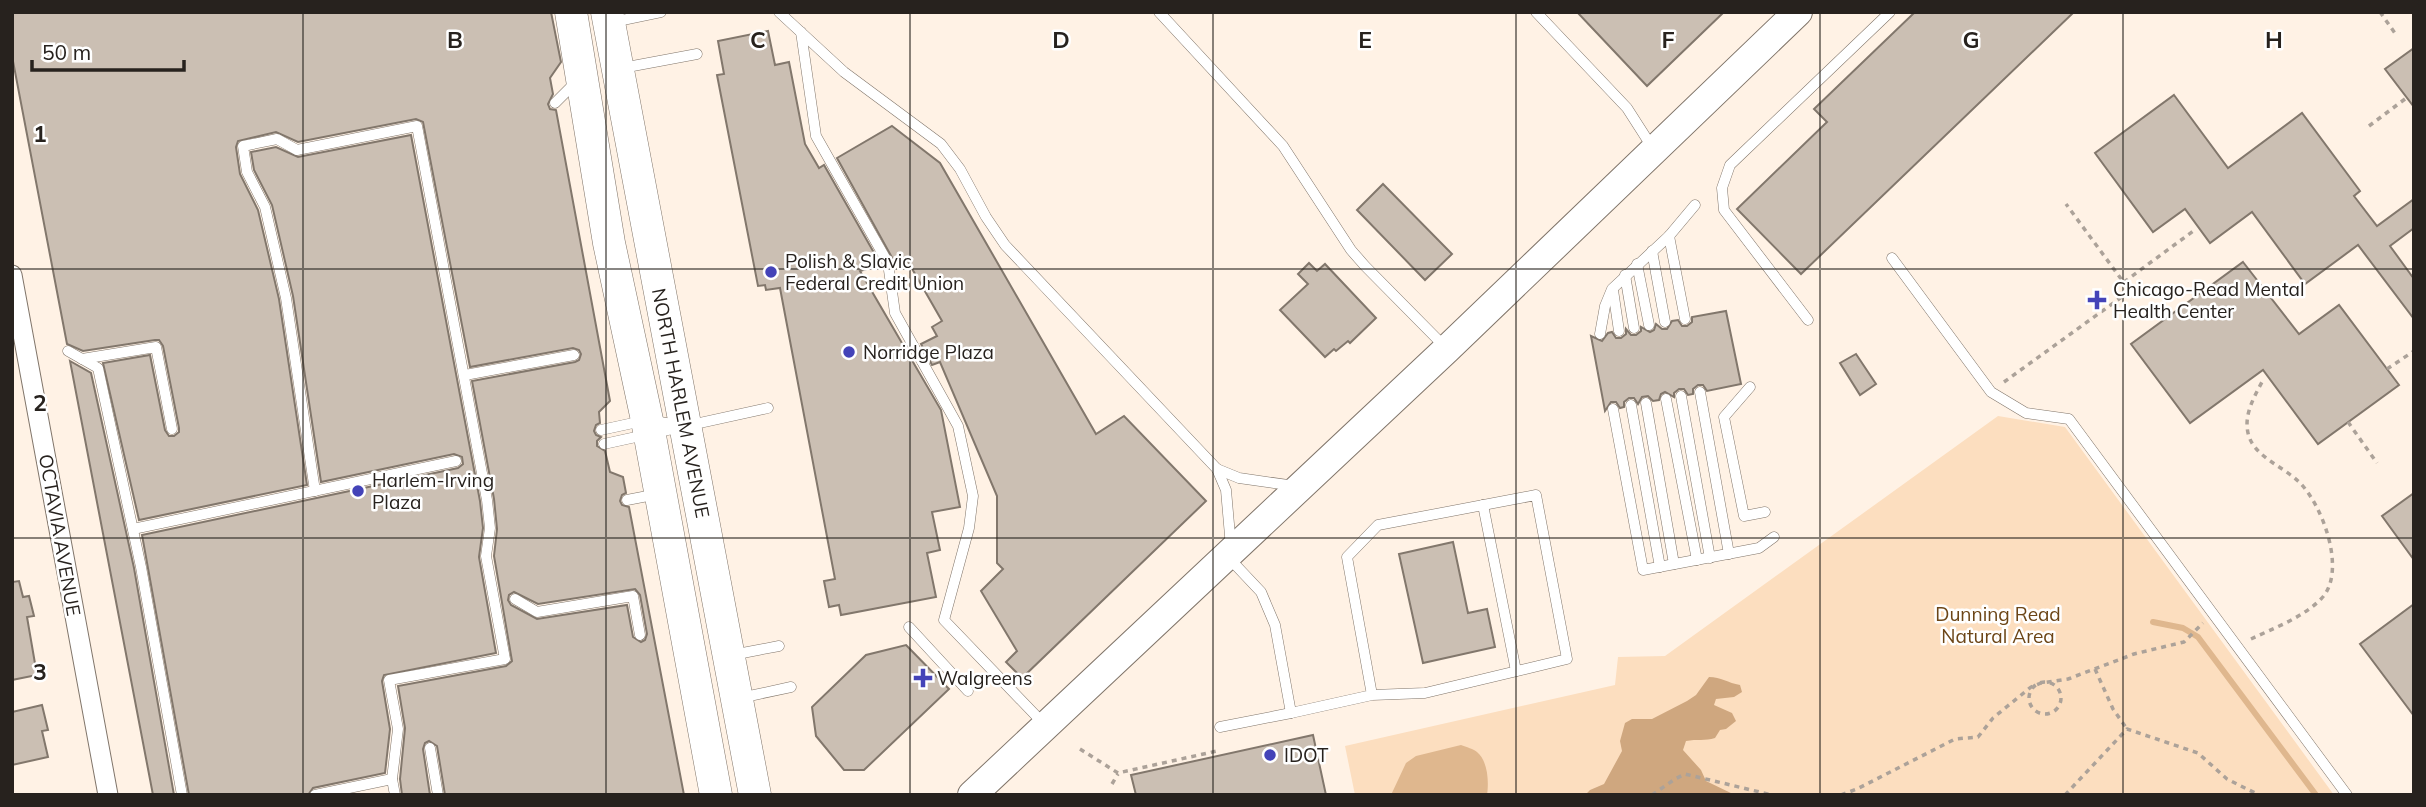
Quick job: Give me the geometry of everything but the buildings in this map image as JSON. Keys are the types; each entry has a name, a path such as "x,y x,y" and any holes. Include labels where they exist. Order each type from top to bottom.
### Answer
{"main road":[{"name":"NORTH HARLEM AVENUE","path":"571,12 609,243 661,494 716,795"},
{"path":"972,795 1447,349 1798,12"},
{"name":"NORTH HARLEM AVENUE","path":"608,17 755,795"},
{"path":"582,77 618,69"}],"street":[{"name":"OCTAVIA AVENUE","path":"13,280 108,795"}],"lane":[{"path":"608,17 661,12"},
{"path":"779,12 844,72 941,144 960,170 1005,245 1217,469 1226,490 1229,555 1261,592 1275,625 1292,713"},
{"path":"1536,12 1627,108 1655,150"},
{"path":"1808,320 1724,210 1722,188 1730,165 1889,12"},
{"path":"1161,13 1283,146 1365,266 1447,349"},
{"path":"801,32 816,135 888,263 895,313 958,426 973,496 970,528 944,620 1046,726"},
{"path":"618,69 697,54"},
{"path":"555,103 582,77"},
{"path":"314,491 286,298 265,206 247,172 243,146 277,139 297,150 417,126 487,500 491,528 486,556 505,659 389,680 398,729 392,779 395,795"},
{"path":"1600,334 1605,306 1612,289 1670,236 1695,205"},
{"path":"1670,236 1685,319"},
{"path":"1652,251 1665,322"},
{"path":"1892,258 1991,392 2026,413 2069,419 2347,795"},
{"path":"1637,264 1649,325"},
{"path":"1625,275 1634,328"},
{"path":"1612,289 1619,331"},
{"path":"82,359 156,347 172,429"},
{"path":"68,351 98,368 133,529 181,794"},
{"path":"465,375 574,355"},
{"path":"1749,387 1724,417 1744,516 1765,512"},
{"path":"1700,392 1729,554"},
{"path":"1681,396 1710,558"},
{"path":"1665,399 1697,560"},
{"path":"1646,402 1674,564"},
{"path":"1631,405 1660,567"},
{"path":"601,430 686,426 768,408"},
{"path":"1613,409 1643,570 1759,548 1774,537"},
{"path":"604,444 648,427"},
{"path":"133,529 456,461"},
{"path":"1217,469 1239,478 1302,486"},
{"path":"627,500 661,494"},
{"path":"1220,727 1372,695 1425,693 1567,659 1536,495 1378,525 1347,557 1372,695"},
{"path":"1483,505 1516,671"},
{"path":"515,599 537,612 633,596 640,635"},
{"path":"909,627 968,691"},
{"path":"729,655 779,646"},
{"path":"736,699 791,687"},
{"path":"430,748 439,795"},
{"path":"315,795 336,793 392,779"}],"path":[{"path":"2380,12 2398,36"},
{"path":"2369,126 2404,99"},
{"path":"1991,392 2130,290 2067,204"},
{"path":"2124,282 2196,229"},
{"path":"2387,369 2414,351"},
{"path":"2236,646 2300,615 2321,599 2328,589 2333,568 2326,528 2300,482 2262,456 2248,436 2246,417 2262,382"},
{"path":"2348,422 2377,463"},
{"path":"1841,795 1955,739 1978,737 1993,718 2041,682 2068,679 2134,653 2184,642 2196,629"},
{"path":"2095,669 2113,709 2127,729 2198,753 2227,779 2259,795"},
{"path":"2041,682 2056,686 2062,696 2055,711 2041,715 2030,701 2033,687 2041,682"},
{"path":"2065,795 2127,729"},
{"path":"1080,749 1118,773 1217,751"},
{"path":"1112,785 1118,773"},
{"path":"1653,795 1685,774 1772,795"}],"green space":[{"name":"Dunning Read Natural Area","path":"1998,416 2065,427 2334,795 1355,795 1345,746 1615,685 1618,657 1665,656"}],"shaded area":[{"path":"1709,677 1740,685 1742,692 1734,697 1716,699 1714,705 1732,713 1736,721 1720,730 1715,738 1686,741 1683,750 1701,770 1706,781 1735,795 1585,795 1604,784 1622,751 1620,741 1625,723 1632,719 1652,719 1687,701 1696,695"},
{"path":"1461,745 1481,756 1488,778 1487,795 1391,795 1406,763 1416,756"}],"waterway":[{"path":"2153,622 2183,628 2198,637 2316,795"}],"place":[{"name":"Polish & Slavic Federal Credit Union","path":"771,272"},
{"name":"Chicago-Read Mental Health Center","path":"2097,300"},
{"name":"Norridge Plaza","path":"849,352"},
{"name":"Harlem-Irving Plaza","path":"358,491"},
{"name":"Walgreens","path":"923,678"},
{"name":"IDOT","path":"1270,755"}]}
